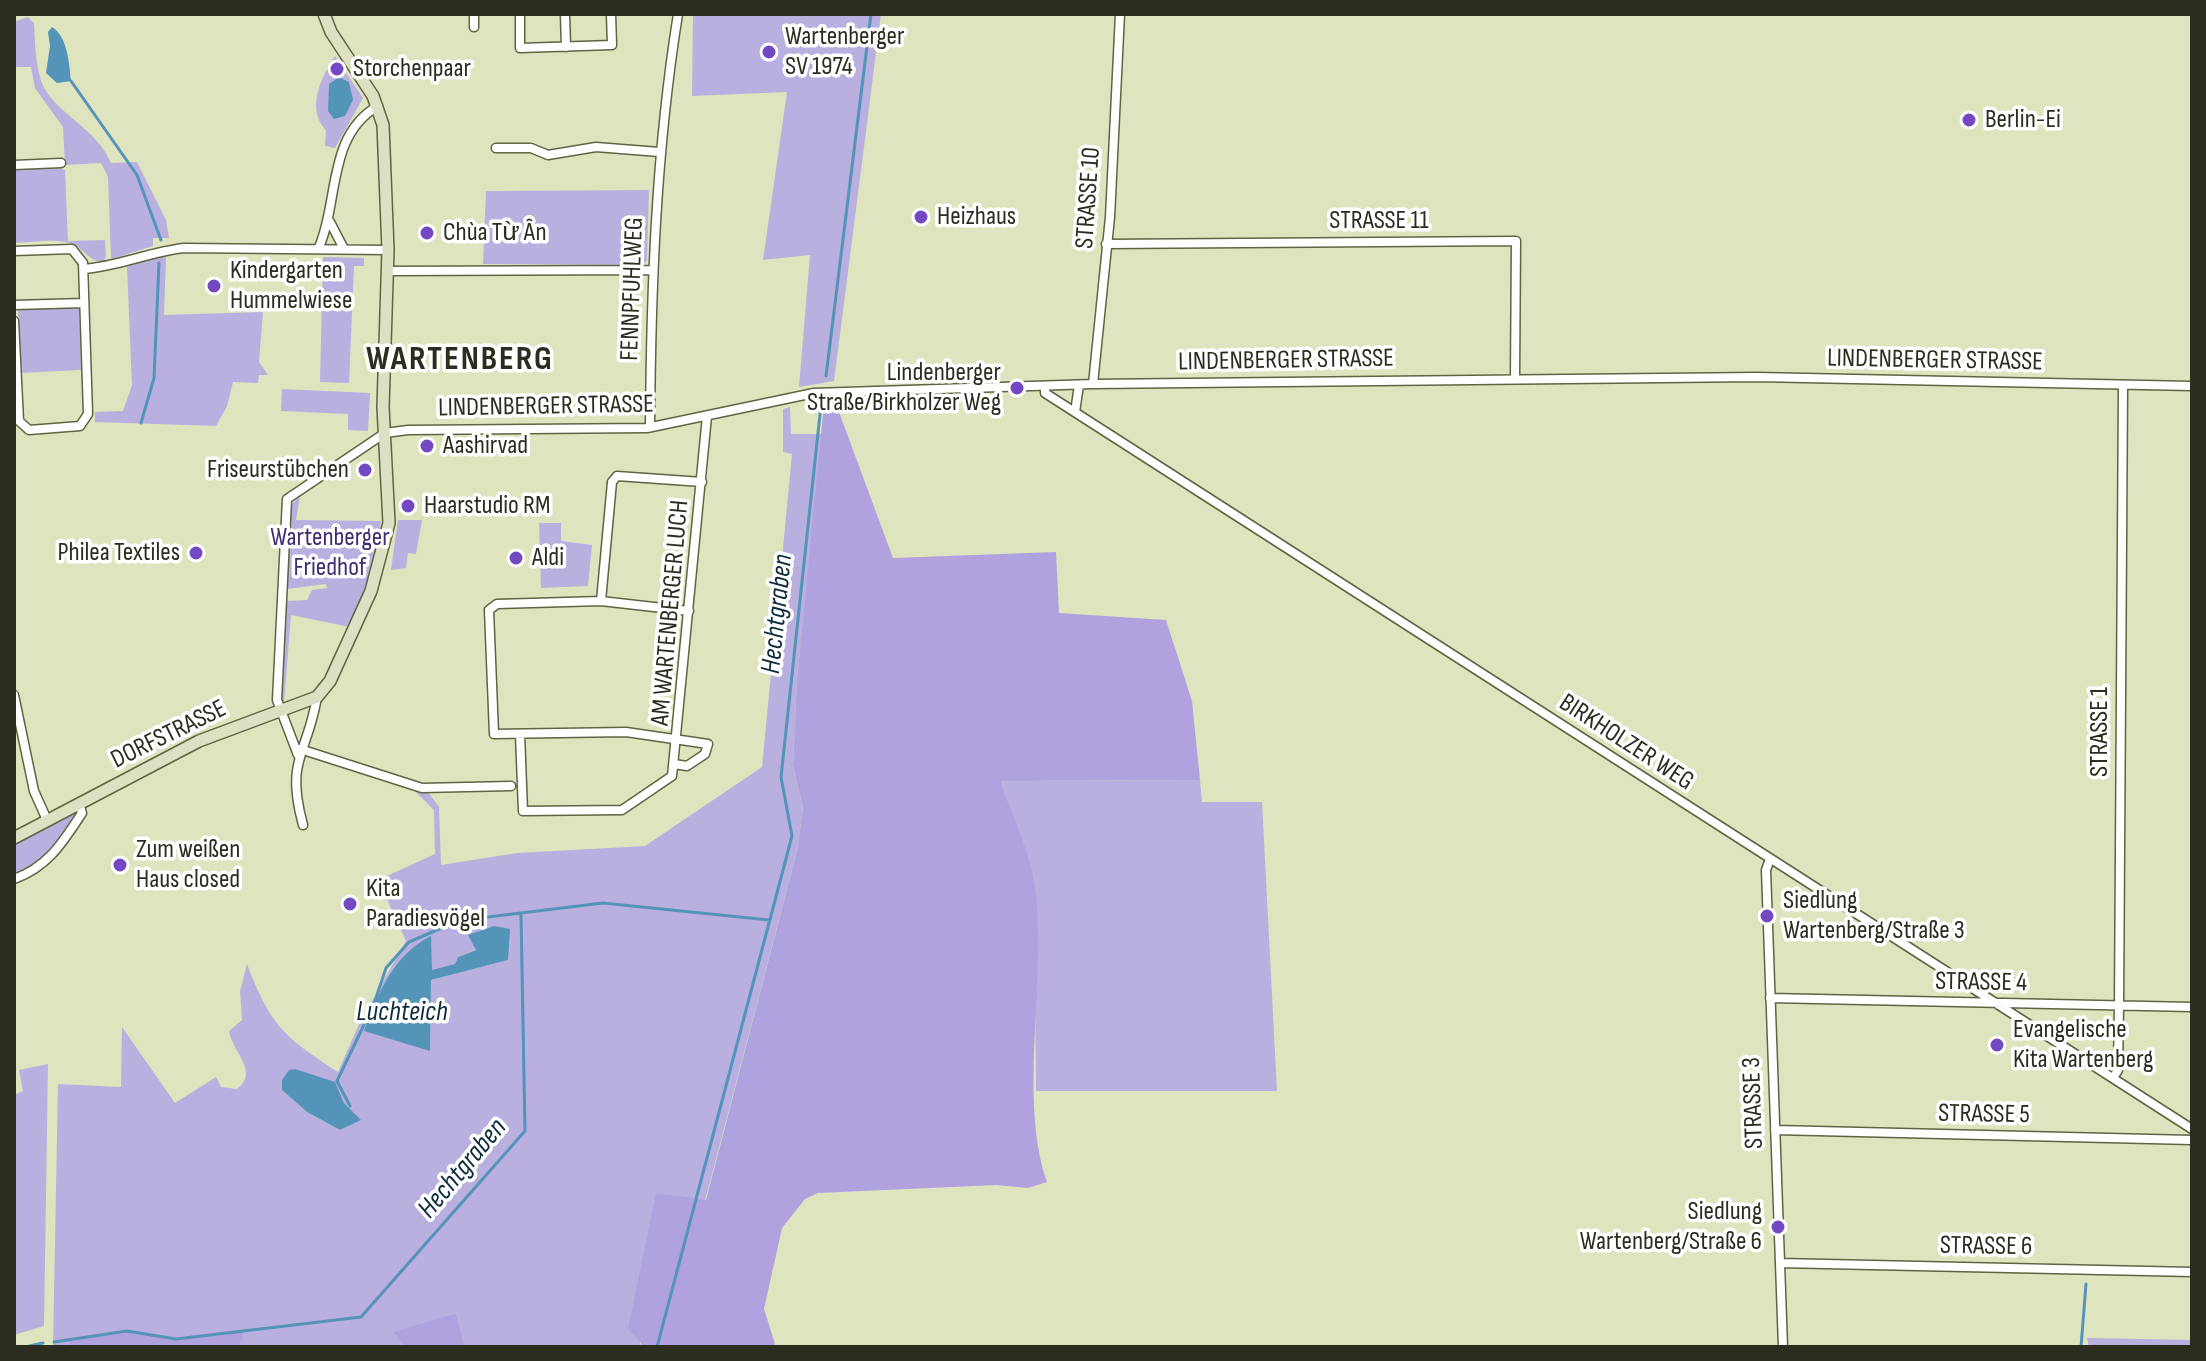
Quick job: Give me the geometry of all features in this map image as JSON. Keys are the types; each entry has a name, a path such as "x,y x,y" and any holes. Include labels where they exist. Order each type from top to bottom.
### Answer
{"main road":[{"path":"317,697 327,686 371,591 385,545 389,492 383,389 388,271 387,170 378,106 331,32 324,14"},
{"name":"DORFSTRASSE","path":"14,838 199,741 279,706 317,697"}],"street":[{"path":"474,14 474,27"},
{"path":"520,14 520,48 612,45 611,14"},
{"path":"565,14 566,47"},
{"name":"FENNPFUHLWEG","path":"650,427 652,270 659,152 678,14"},
{"name":"STRASSE 10","path":"1093,384 1110,217 1120,14"},
{"path":"319,247 330,222 337,164 361,118 378,106"},
{"path":"496,148 531,148 548,155 562,154 576,148 659,152"},
{"path":"14,165 61,163"},
{"path":"330,222 344,249"},
{"name":"STRASSE 11","path":"1106,244 1516,241 1515,378"},
{"path":"84,269 108,267 138,257 184,248 388,250"},
{"path":"14,251 72,249 84,269 86,420 73,428 29,430 18,426 14,321"},
{"path":"388,271 652,270"},
{"path":"14,305 84,303"},
{"name":"LINDENBERGER STRASSE","path":"385,433 408,430 650,427 814,393 1093,384 1757,377 2192,386"},
{"path":"1075,412 1079,385"},
{"name":"STRASSE 1","path":"2113,1078 2118,1070 2119,1006 2123,385"},
{"name":"BIRKHOLZER WEG","path":"1045,387 1045,393 2192,1129"},
{"name":"AM WARTENBERGER LUCH","path":"674,764 687,766 709,748 703,740 677,738 707,416"},
{"path":"299,752 279,706 287,499 385,433"},
{"path":"601,601 612,482 617,476 702,482"},
{"path":"520,734 522,807 527,813 622,810 672,776 677,738 626,732 520,734 498,735 492,728 491,605 601,601 689,611"},
{"path":"14,695 34,791 47,820"},
{"path":"303,825 294,781 299,752 313,718 317,697"},
{"path":"299,752 422,788 511,786"},
{"path":"14,879 38,869 52,857 82,813 79,804"},
{"name":"STRASSE 3","path":"1770,859 1766,870 1783,1347"},
{"name":"STRASSE 4","path":"1770,998 2192,1007"},
{"name":"STRASSE 5","path":"1775,1130 2192,1140"},
{"name":"STRASSE 6","path":"1780,1263 2192,1272"}],"green space":[{"path":"693,14 881,14 834,381 799,387 810,255 763,260 787,92 692,96"},
{"path":"28,17 34,23 38,68 47,93 96,140 111,163 137,162 166,220 169,238 153,238 153,246 111,259 108,177 101,163 65,165 63,127 35,88 31,67 14,67 14,22"},
{"path":"335,56 363,98 335,148 325,146 326,130 320,122 316,103 325,73"},
{"path":"54,167 65,170 68,241 105,240 106,257 102,262 68,243 14,243 14,168"},
{"path":"649,190 647,260 643,265 483,264 486,191"},
{"path":"154,257 166,257 164,315 263,312 259,362 268,375 259,375 258,383 233,382 227,406 216,426 95,422 95,412 123,411 132,385 127,267"},
{"path":"323,257 364,258 364,266 354,266 349,383 320,382"},
{"path":"79,306 81,370 21,373 18,310"},
{"path":"282,389 370,393 368,431 348,430 348,414 281,411"},
{"path":"790,407 791,434 822,434 797,680 793,765 803,808 797,851 705,1201 656,1193 640,1347 465,1347 456,1313 395,1333 403,1347 240,1347 242,1331 176,1339 127,1331 69,1339 70,1347 53,1347 58,1084 121,1087 122,1027 175,1103 216,1077 221,1087 237,1089 246,1075 229,1031 242,1020 240,991 247,964 263,1002 281,1028 304,1049 338,1072 360,1022 406,941 378,880 435,854 434,810 414,790 428,792 439,807 441,865 517,853 645,846 762,767 792,454 783,452 783,409","holes":["469,935 508,960 431,980 430,1050 431,937 431,971 455,964 458,957 477,949","334,1082 344,1103 360,1120 340,1130 307,1112 282,1090"]},
{"name":"Wartenberger Friedhof","path":"300,496 296,520 381,521 380,529 383,531 372,577 350,627 291,615 284,702 281,703 286,601 307,600 312,590 327,588 326,584 287,589 291,505"},
{"path":"398,520 422,520 416,554 408,553 406,568 391,570"},
{"path":"539,523 561,523 561,541 592,545 588,586 541,588"},
{"path":"1200,780 1202,802 1262,802 1277,1091 1036,1091 1034,880 1001,781"},
{"path":"79,811 44,857 14,874 14,845"},
{"path":"48,1064 44,1326 14,1335 14,1095 23,1091 19,1070"},
{"path":"2087,1338 2192,1340 2192,1347 2089,1347"}],"shaded area":[{"path":"824,404 836,404 893,558 1056,552 1059,613 1166,620 1192,701 1200,780 1001,781 1034,881 1038,954 1034,1111 1038,1148 1047,1182 1028,1188 996,1185 818,1193 805,1199 782,1228 764,1309 776,1347 640,1347 641,1343 628,1329 656,1193 706,1200 797,851 803,808 793,765 797,680"},
{"path":"456,1313 465,1347 403,1347 394,1332"},
{"path":"127,1331 176,1339 243,1331 240,1347 70,1347 69,1340"}],"water":[{"path":"52,27 65,44 71,81 57,83 46,73 50,46 48,32"},
{"path":"339,77 349,82 353,100 345,116 334,119 328,111 329,84"},
{"name":"Luchteich","path":"494,926 510,929 508,960 431,980 430,1051 364,1031 389,976 418,944 431,936 432,970 455,964 458,957 476,950 468,935"},
{"path":"295,1069 335,1082 344,1103 361,1120 340,1130 307,1112 282,1090 282,1080 289,1070"}],"waterway":[{"name":"Hechtgraben","path":"826,376 871,14"},
{"path":"71,81 137,175 161,240"},
{"path":"141,423 154,378 159,263"},
{"name":"Hechtgraben","path":"657,1347 792,836 781,777 821,405"},
{"path":"350,1106 337,1081 374,1004 386,968 409,942 444,927 488,917 603,903 769,920"},
{"name":"Hechtgraben","path":"54,1342 127,1331 176,1339 361,1317 525,1131 521,914"},
{"path":"2081,1347 2086,1284"},
{"path":"25,1347 43,1343"}],"place":[{"name":"Wartenberger SV 1974","path":"769,52"},
{"name":"Storchenpaar","path":"337,69"},
{"name":"Berlin-Ei","path":"1969,120"},
{"name":"Heizhaus","path":"921,217"},
{"name":"Chùa Từ Ân","path":"427,233"},
{"name":"Kindergarten Hummelwiese","path":"214,286"},
{"name":"Lindenberger Straße/Birkholzer Weg","path":"1017,388"},
{"name":"Aashirvad","path":"427,446"},
{"name":"Friseurstübchen","path":"365,470"},
{"name":"Haarstudio RM","path":"408,506"},
{"name":"Philea Textiles","path":"196,553"},
{"name":"Aldi","path":"516,558"},
{"name":"Zum weißen Haus closed","path":"120,865"},
{"name":"Kita Paradiesvögel","path":"350,904"},
{"name":"Siedlung Wartenberg/Straße 3","path":"1767,916"},
{"name":"Evangelische Kita Wartenberg","path":"1997,1045"},
{"name":"Siedlung Wartenberg/Straße 6","path":"1778,1227"}],"district":[{"name":"WARTENBERG","path":"460,360"}]}
